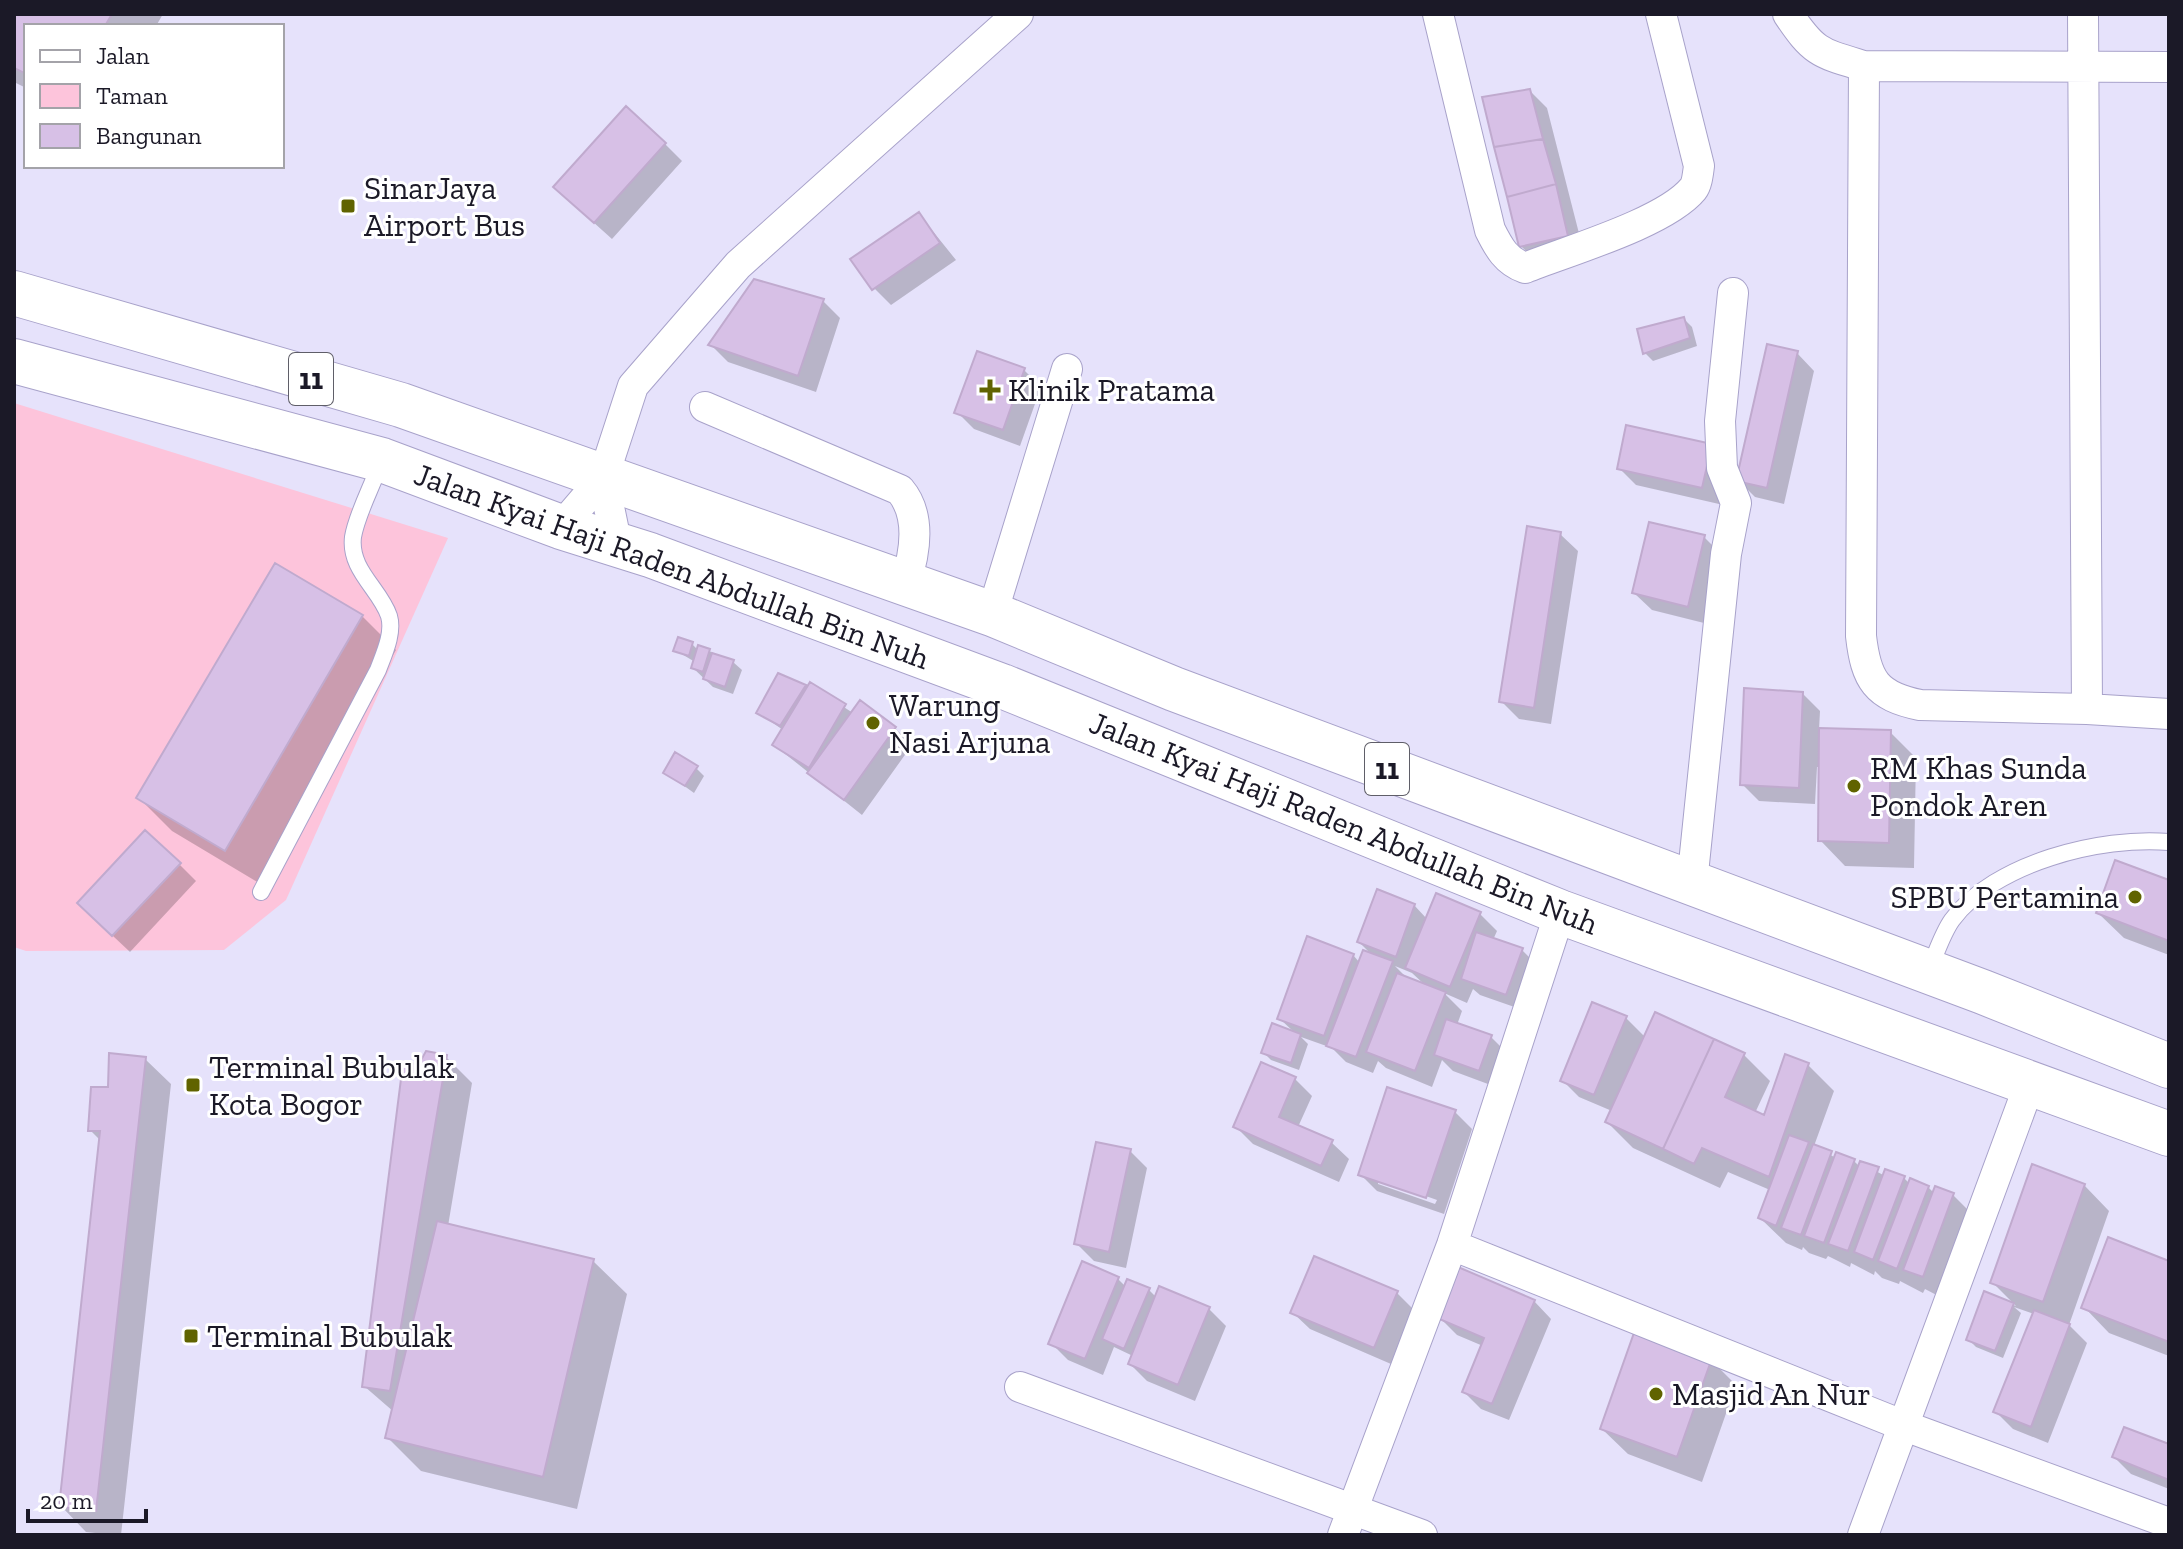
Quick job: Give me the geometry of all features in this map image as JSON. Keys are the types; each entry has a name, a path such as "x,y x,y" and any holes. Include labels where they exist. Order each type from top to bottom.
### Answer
{"highway":[{"name":"Jalan Kyai Haji Raden Abdullah Bin Nuh","path":"14,293 401,405 992,614 1174,689 1928,971 2169,1066"},
{"name":"Jalan Kyai Haji Raden Abdullah Bin Nuh","path":"14,361 382,460 1002,686 1560,912 2169,1134"}],"street":[{"path":"561,527 603,478 633,386 738,265 852,161 979,53 1018,14"},
{"path":"1438,14 1490,230 1502,252 1514,264 1525,268 1643,221 1673,206 1694,188 1699,166 1661,14"},
{"path":"1788,14 1805,40 1821,54 1864,66 2169,67"},
{"path":"2083,14 2087,709"},
{"path":"1864,66 1861,636 1864,661 1875,685 1893,700 1920,705 2169,714"},
{"path":"1692,883 1726,554 1736,503 1722,468 1720,421 1733,293"},
{"path":"992,614 1067,369"},
{"path":"705,407 900,490 907,498 914,519 914,558 905,584"},
{"path":"603,478 617,546"},
{"path":"1347,1522 1452,1245 1560,912"},
{"path":"1863,1535 2030,1083"},
{"path":"1452,1245 1902,1425 2169,1523"},
{"path":"1020,1387 1347,1522 1422,1535"}],"lane":[{"path":"261,892 378,670 389,638 389,616 363,575 353,537 382,460"},
{"path":"1928,971 1952,921 1984,887 2015,872 2094,846 2130,841 2169,842"}],"green space":[{"path":"14,403 448,538 286,900 224,950 26,951 14,947"}],"building":[{"path":"14,14 112,14 106,24 24,24 24,73 14,68"},
{"path":"1530,89 1543,139 1494,147 1482,97"},
{"path":"626,106 666,143 594,223 553,187"},
{"path":"1543,139 1556,184 1507,197 1494,147"},
{"path":"1556,184 1568,236 1519,247 1507,197"},
{"path":"919,212 940,243 872,290 850,259"},
{"path":"754,279 824,299 798,376 708,345"},
{"path":"1684,317 1690,338 1643,354 1637,329"},
{"path":"1767,344 1798,351 1767,488 1736,481"},
{"name":"Klinik Pratama","path":"977,351 1025,368 1003,430 954,413"},
{"path":"1626,425 1712,444 1702,488 1617,469"},
{"path":"1649,522 1705,535 1688,607 1632,593"},
{"path":"1527,526 1561,532 1534,708 1499,702"},
{"path":"275,563 363,615 225,851 136,798"},
{"path":"678,637 693,642 689,656 673,651"},
{"path":"698,645 710,649 703,672 691,668"},
{"path":"712,653 734,660 725,687 703,679"},
{"path":"778,673 806,685 780,726 756,713"},
{"path":"810,682 846,704 809,768 772,745"},
{"path":"1744,688 1803,692 1799,788 1740,785"},
{"path":"860,700 896,727 844,800 807,773"},
{"name":"RM Khas Sunda Pondok Aren","path":"1819,728 1891,730 1889,843 1818,841"},
{"path":"675,752 698,766 685,786 663,773"},
{"path":"145,830 181,863 112,936 77,903"},
{"name":"SPBU Pertamina","path":"2115,860 2169,880 2169,941 2096,913"},
{"path":"1377,889 1415,904 1396,957 1357,942"},
{"path":"1436,893 1481,912 1450,987 1405,968"},
{"path":"1476,932 1523,948 1506,995 1461,979"},
{"path":"1307,936 1354,954 1324,1036 1277,1019"},
{"path":"1363,950 1393,961 1356,1057 1326,1046"},
{"path":"1397,973 1446,992 1415,1071 1366,1052"},
{"path":"1592,1002 1627,1016 1594,1095 1560,1081"},
{"path":"1655,1012 1714,1039 1663,1149 1605,1122"},
{"path":"1446,1019 1492,1035 1479,1071 1434,1055"},
{"path":"1272,1023 1301,1034 1291,1063 1261,1053"},
{"path":"1714,1039 1745,1053 1725,1097 1764,1115 1785,1054 1809,1063 1769,1177 1702,1148 1694,1164 1663,1149"},
{"path":"426,1051 447,1055 390,1391 362,1387 403,1063 419,1064"},
{"path":"109,1053 146,1057 96,1511 59,1507 100,1131 88,1131 91,1087 108,1087"},
{"path":"1261,1062 1296,1077 1279,1117 1333,1140 1321,1166 1233,1127"},
{"path":"1387,1087 1456,1110 1426,1198 1358,1175"},
{"path":"1789,1135 1809,1142 1776,1226 1758,1218"},
{"path":"1096,1142 1131,1149 1109,1252 1074,1244"},
{"path":"1813,1144 1832,1151 1801,1235 1781,1228"},
{"path":"1836,1152 1855,1159 1824,1243 1804,1236"},
{"path":"1860,1161 1879,1167 1848,1251 1828,1244"},
{"path":"2032,1164 2085,1184 2043,1302 1990,1283"},
{"path":"1885,1169 1905,1176 1873,1260 1854,1252"},
{"path":"1910,1178 1929,1186 1897,1269 1878,1261"},
{"path":"1935,1186 1954,1193 1923,1277 1903,1270"},
{"path":"437,1221 594,1259 543,1477 385,1438"},
{"path":"2108,1237 2169,1261 2169,1342 2081,1308"},
{"path":"1314,1256 1398,1291 1374,1348 1290,1313"},
{"path":"1082,1261 1119,1277 1085,1359 1048,1344"},
{"path":"1458,1267 1535,1300 1492,1404 1462,1392 1484,1338 1437,1318"},
{"path":"1127,1279 1150,1288 1124,1349 1102,1339"},
{"path":"1159,1286 1210,1307 1178,1385 1128,1364"},
{"path":"1984,1291 2014,1303 1995,1351 1966,1340"},
{"path":"2034,1310 2070,1324 2031,1427 1993,1412"},
{"name":"Masjid An Nur","path":"1635,1330 1712,1358 1677,1457 1600,1429"},
{"path":"2124,1427 2169,1444 2169,1480 2112,1457"}],"place":[{"name":"SinarJaya Airport Bus","path":"348,206"},
{"name":"Klinik Pratama","path":"990,390"},
{"name":"Warung Nasi Arjuna","path":"873,723"},
{"name":"RM Khas Sunda Pondok Aren","path":"1854,786"},
{"name":"SPBU Pertamina","path":"2135,897"},
{"name":"Terminal Bubulak Kota Bogor","path":"193,1085"},
{"name":"Terminal Bubulak","path":"191,1336"},
{"name":"Masjid An Nur","path":"1656,1394"}]}
